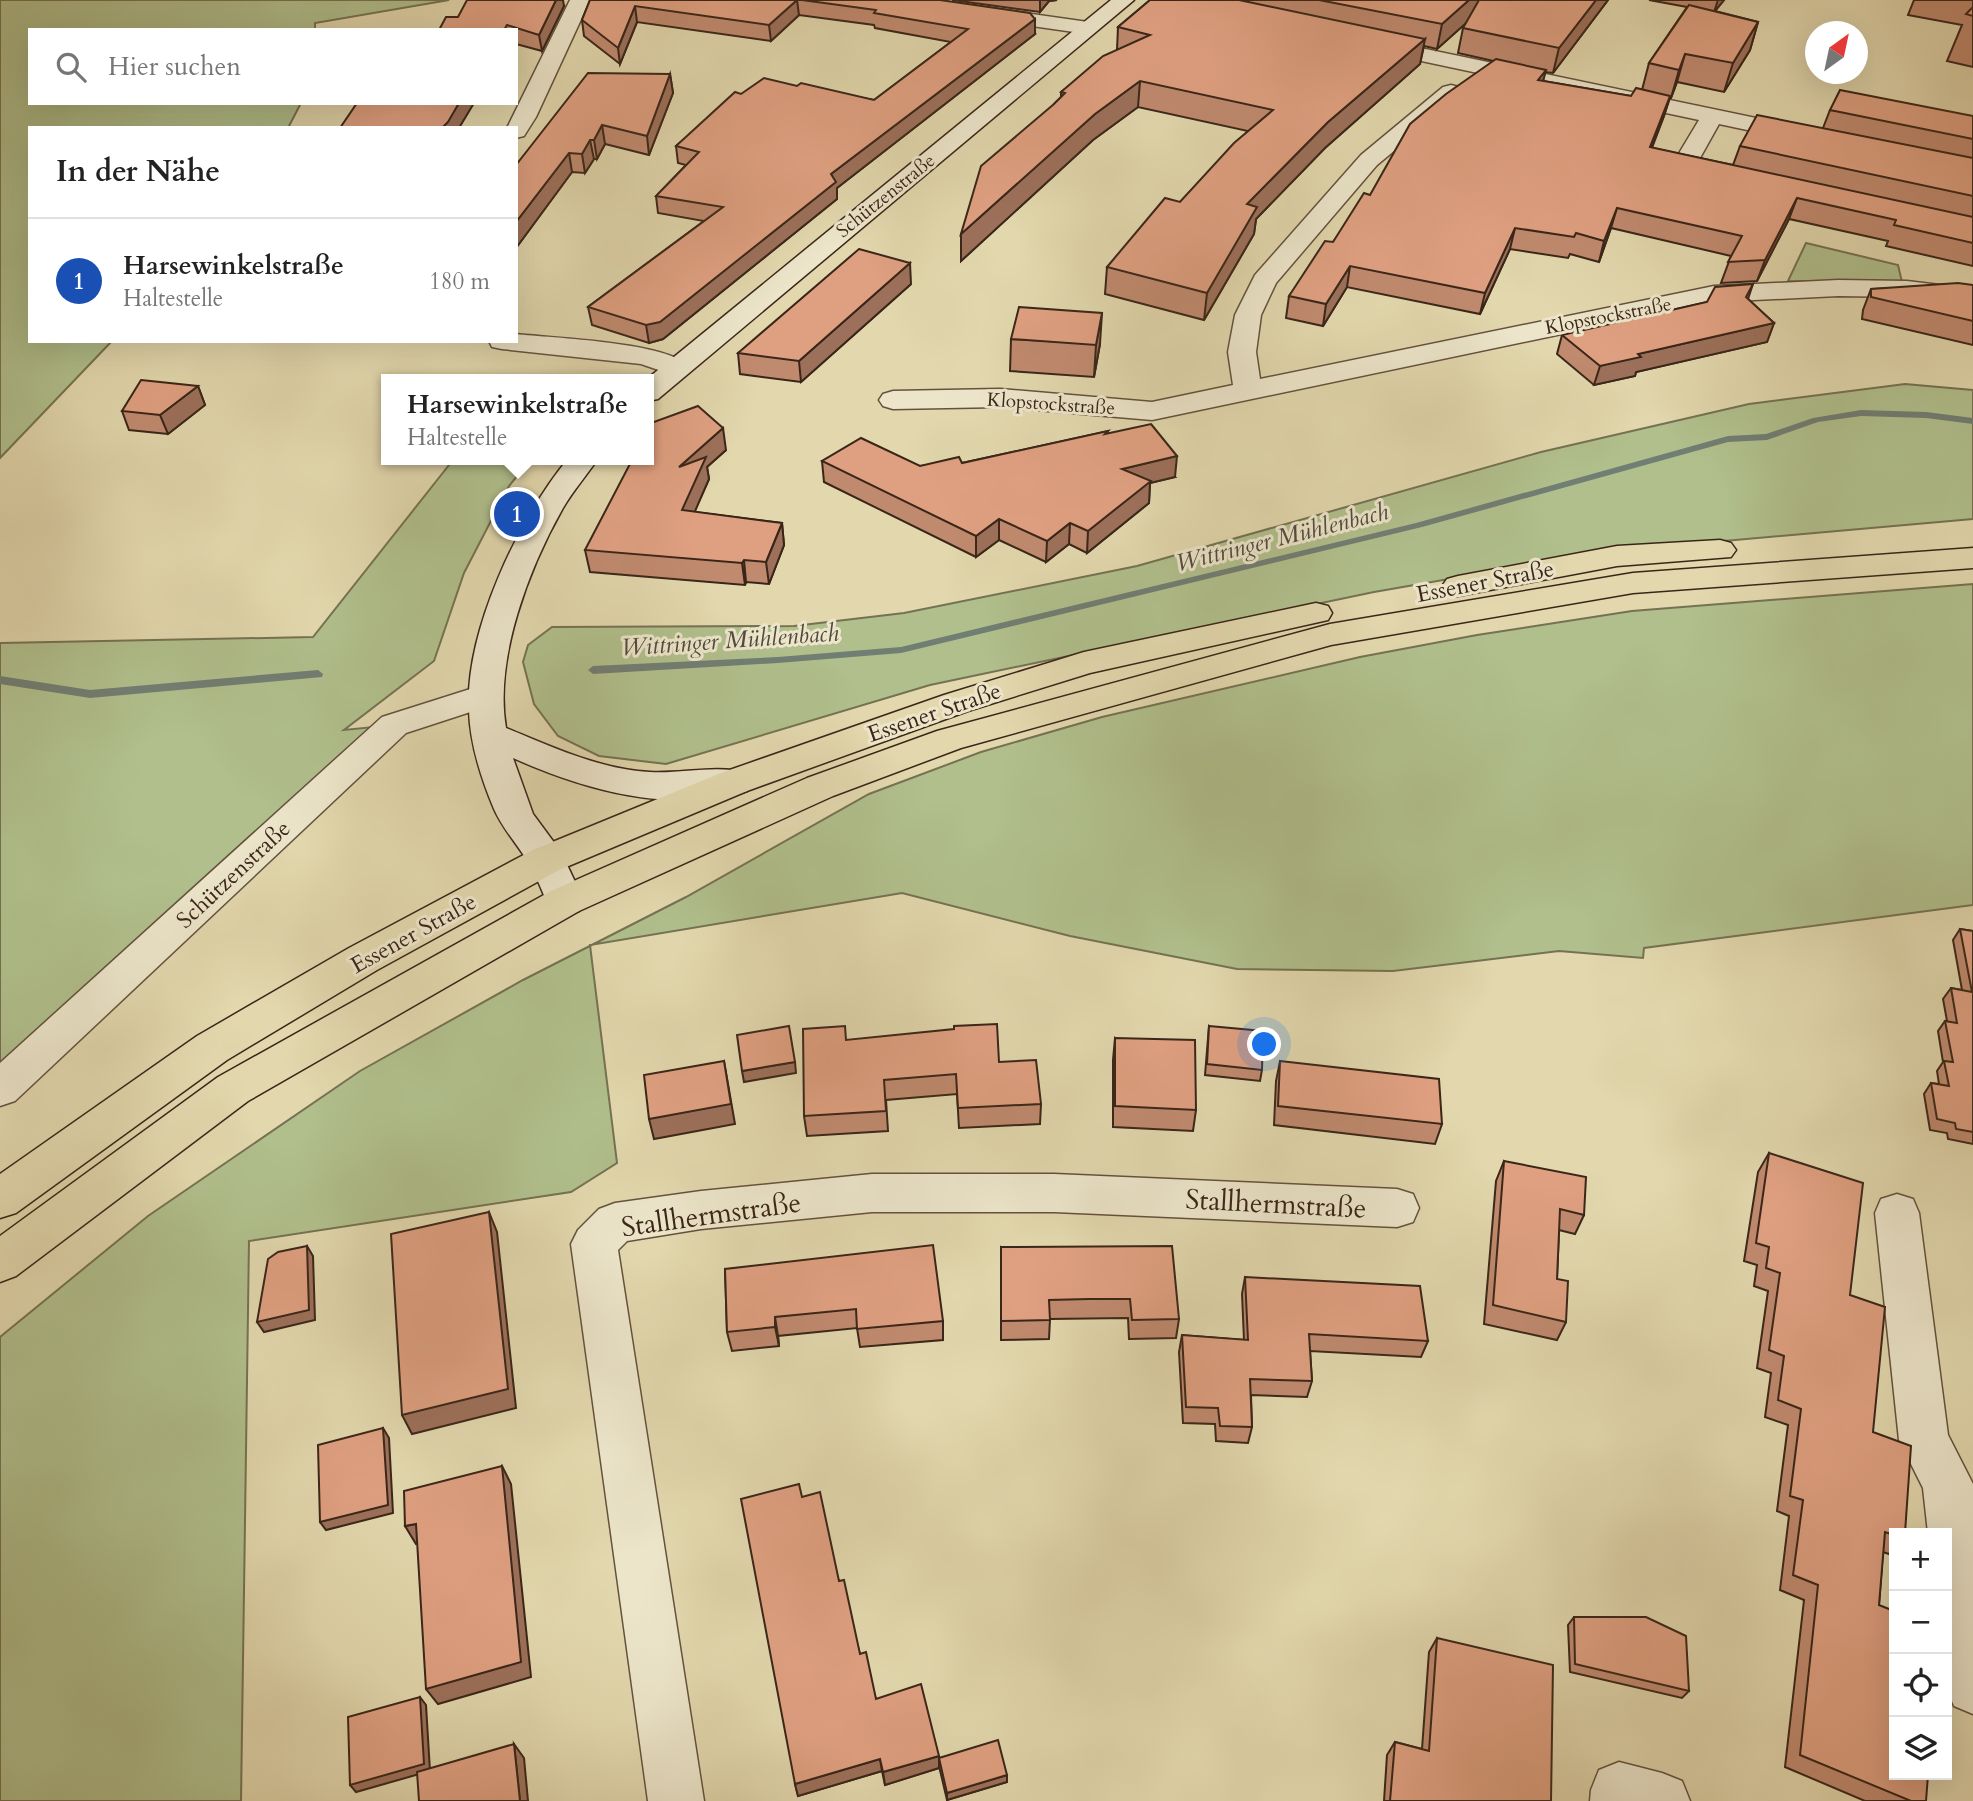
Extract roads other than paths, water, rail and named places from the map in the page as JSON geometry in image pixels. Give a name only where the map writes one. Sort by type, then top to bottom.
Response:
[{"type":"main road","name":"Essener Straße","points":[[0,1199],[212,1048],[363,959],[546,860],[734,782],[956,704],[1084,663],[1311,614],[1617,556],[1973,534]]},
{"type":"main road","points":[[1935,561],[1973,558]]},
{"type":"main road","name":"Essener Straße","points":[[0,1262],[233,1089],[565,901],[820,787],[949,739],[1330,635],[1633,583],[1935,561]]},
{"type":"main road","points":[[1935,561],[1973,568]]},
{"type":"street","points":[[518,128],[526,117],[580,0]]},
{"type":"street","points":[[890,0],[1088,28]]},
{"type":"street","name":"Schützenstraße","points":[[654,388],[1124,0]]},
{"type":"street","points":[[1347,39],[1827,140]]},
{"type":"street","points":[[1248,389],[1242,352],[1248,315],[1264,281],[1369,160],[1439,101],[1488,68]]},
{"type":"street","points":[[1712,116],[1687,160],[1710,173],[1749,181]]},
{"type":"street","name":"Klopstockstraße","points":[[893,400],[1000,398],[1152,411],[1603,314],[1714,294],[1838,288],[1907,289],[1973,298]]},
{"type":"street","points":[[518,343],[646,356],[676,368]]},
{"type":"street","points":[[565,901],[546,860],[513,811],[490,736],[486,695],[496,638],[521,560],[550,508],[579,465]]},
{"type":"street","name":"Schützenstraße","points":[[0,1089],[394,724],[486,695]]},
{"type":"street","points":[[490,736],[592,775],[621,782],[677,786],[734,782]]},
{"type":"street","name":"Stallhermstraße","points":[[676,1801],[594,1244],[615,1223],[701,1210],[872,1193],[1054,1193],[1397,1208]]},
{"type":"street","points":[[1898,1213],[1924,1440],[1948,1484],[1973,1687]]},
{"type":"street","points":[[1618,1801],[1619,1790],[1662,1801]]},
{"type":"waterway","name":"Wittringer Mühlenbach","points":[[593,670],[901,650],[1419,525],[1728,439],[1767,437],[1816,420],[1861,413],[1926,415],[1973,421]]},
{"type":"waterway","name":"Wittringer Mühlenbach","points":[[0,680],[90,694],[318,674]]},
{"type":"place","name":"Harsewinkelstraße","points":[[517,514]]}]
